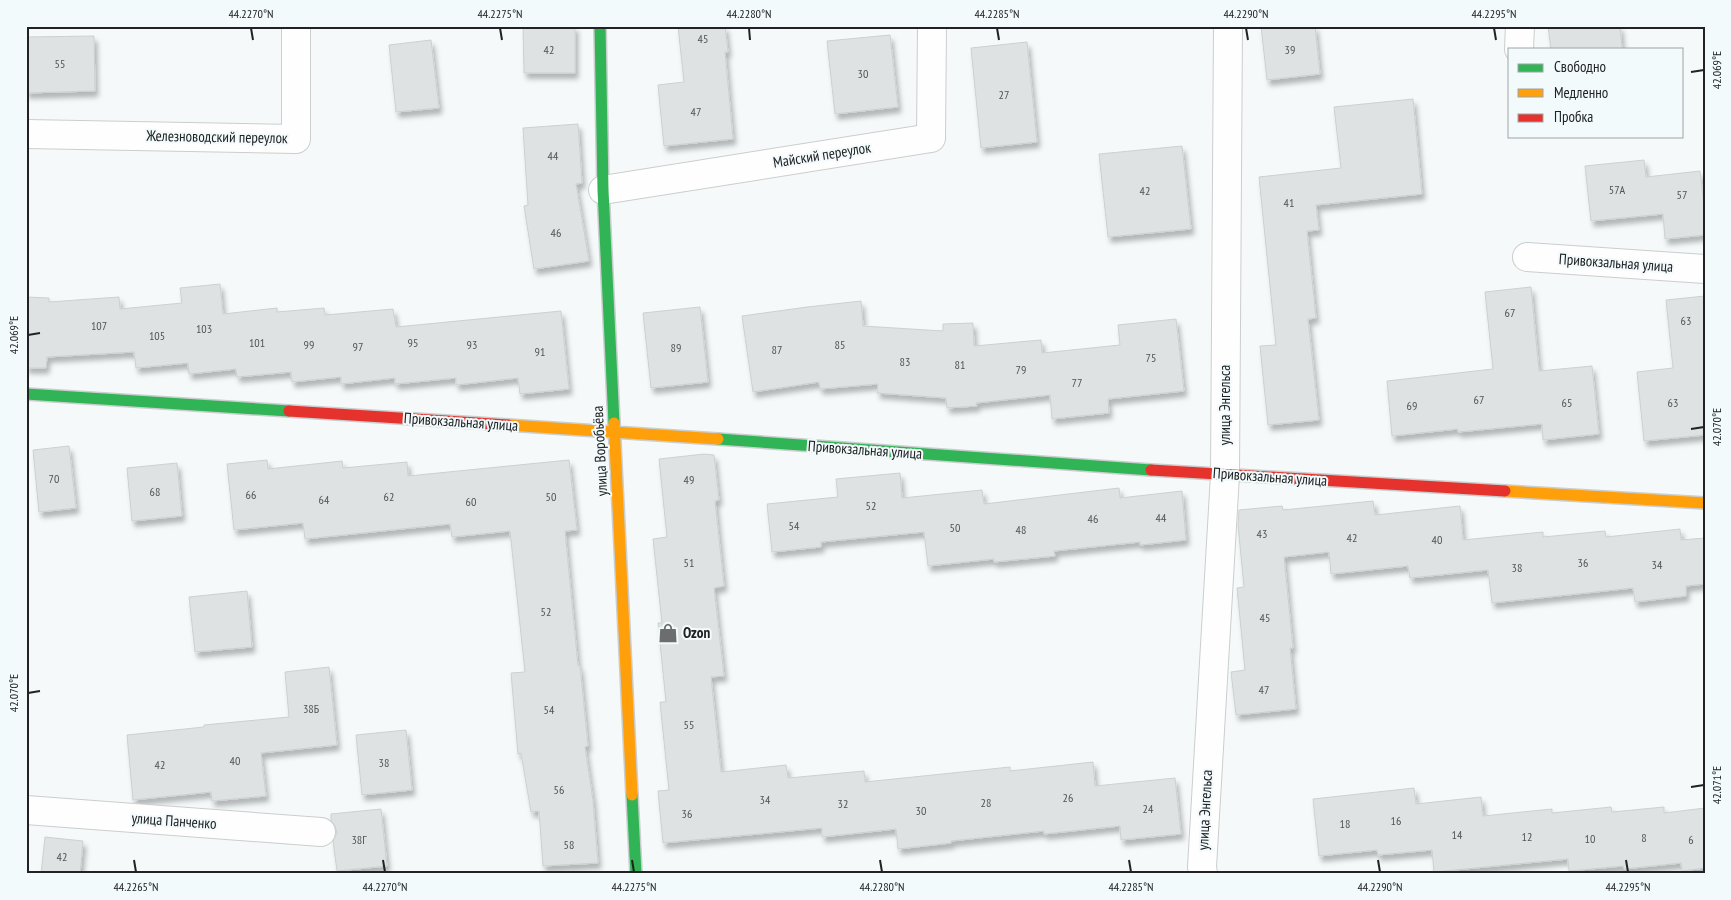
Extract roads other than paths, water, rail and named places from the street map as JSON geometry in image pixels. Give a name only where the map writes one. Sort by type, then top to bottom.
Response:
[{"type":"street","name":"Железноводский переулок","points":[[26,134],[296,139],[296,26]]},
{"type":"street","name":"улица Воробьёва","points":[[600,26],[603,190],[636,874]]},
{"type":"street","name":"Майский переулок","points":[[603,190],[931,138],[932,26]]},
{"type":"street","name":"улица Энгельса","points":[[1203,874],[1225,475],[1228,26]]},
{"type":"street","points":[[1519,48],[1520,26]]},
{"type":"street","name":"Привокзальная улица","points":[[1527,257],[1705,269]]},
{"type":"street","name":"Привокзальная улица","points":[[26,394],[614,432],[1225,475],[1705,503]]},
{"type":"street","name":"улица Панченко","points":[[26,810],[321,832]]},
{"type":"place","name":"Ozon","points":[[668,633]]}]
